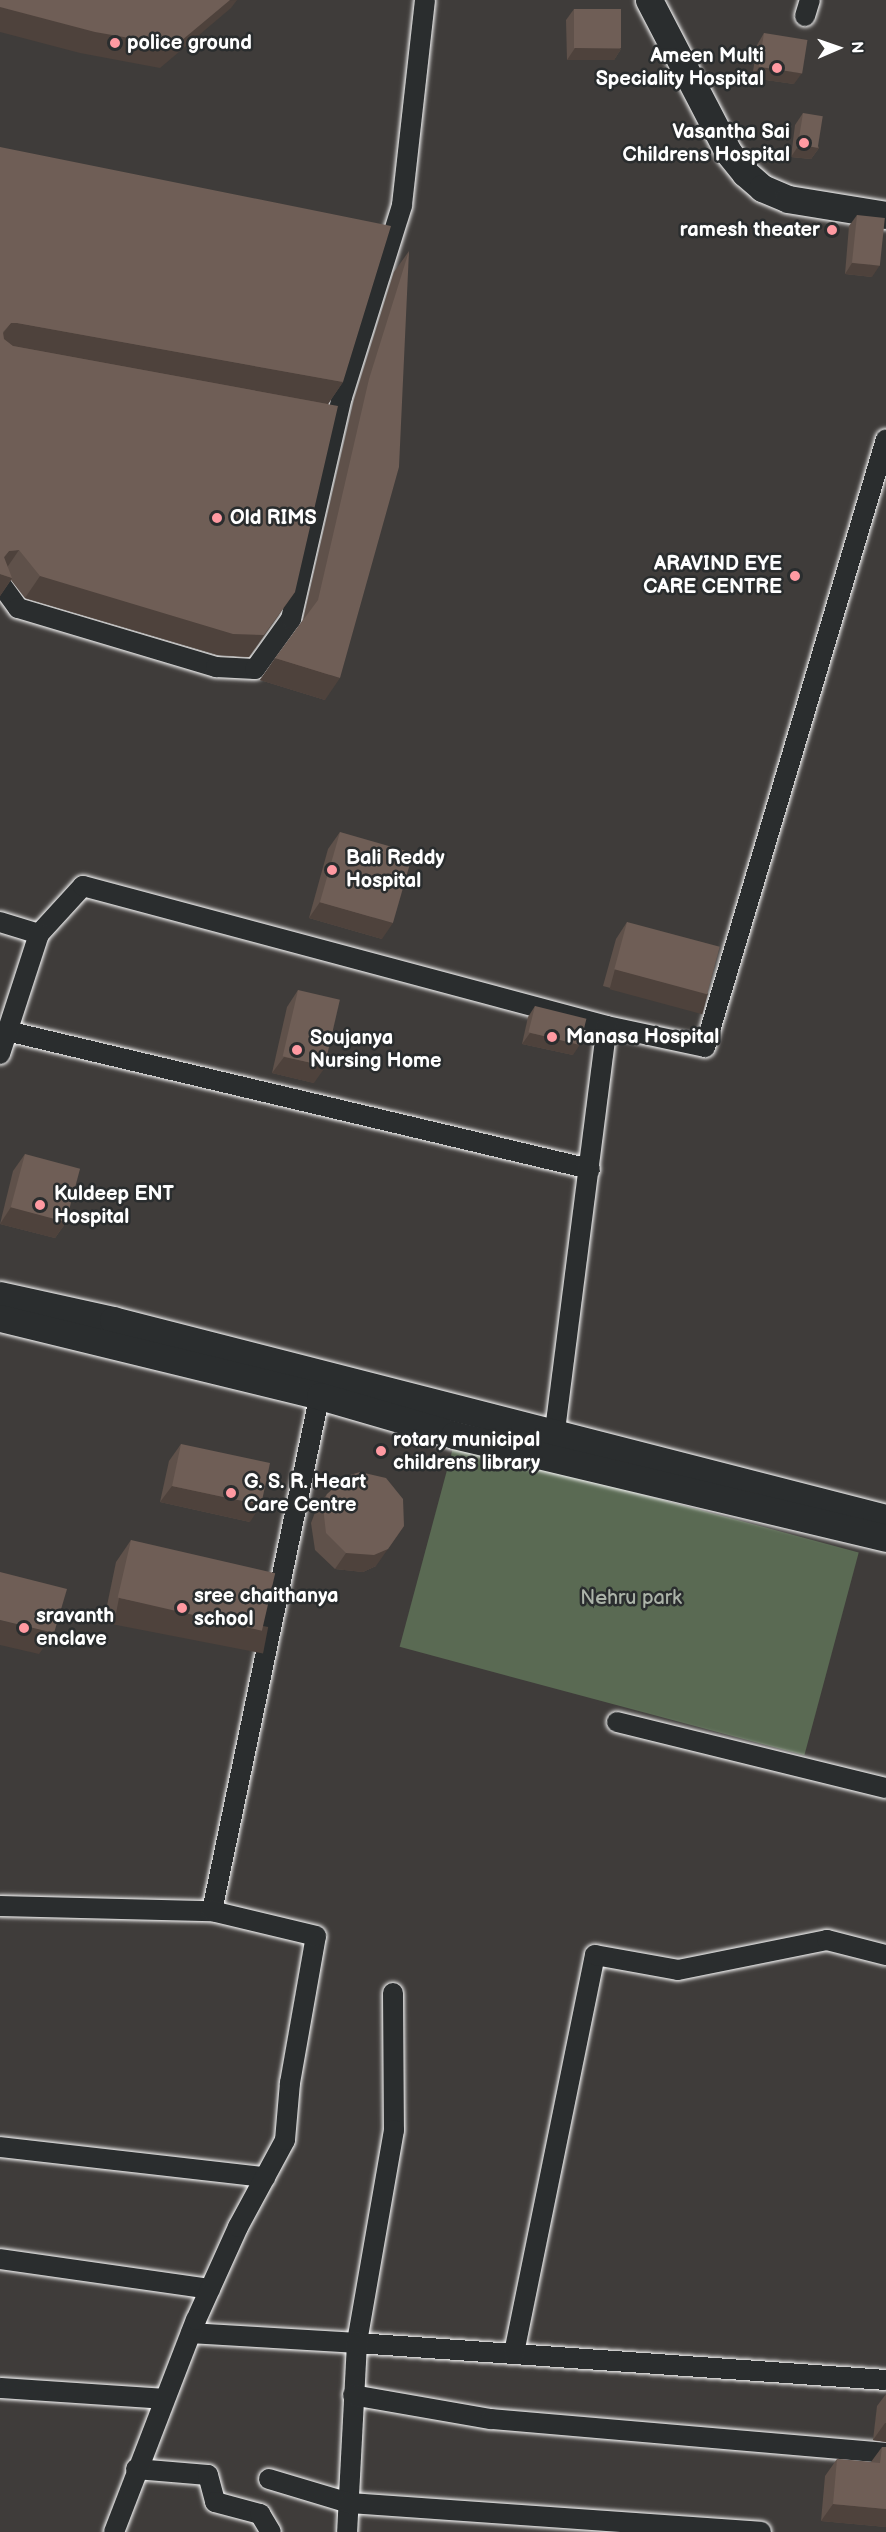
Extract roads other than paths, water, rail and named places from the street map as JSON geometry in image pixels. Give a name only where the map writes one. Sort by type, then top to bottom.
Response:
[{"type":"main road","points":[[649,0],[728,152],[745,173],[762,188],[789,199],[886,215]]},
{"type":"main road","points":[[0,1295],[113,1320],[322,1386],[454,1435],[553,1447],[886,1518]]},
{"type":"main road","points":[[0,1318],[322,1386]]},
{"type":"main road","points":[[553,1447],[886,1538]]},
{"type":"street","points":[[0,583],[18,608],[216,667],[255,669],[291,619],[338,418],[402,205],[425,0]]},
{"type":"street","points":[[314,413],[338,418]]},
{"type":"street","points":[[0,1054],[39,934],[83,886],[607,1026],[705,1047],[886,439]]},
{"type":"street","points":[[0,922],[39,934]]},
{"type":"street","points":[[553,1447],[607,1026]]},
{"type":"street","points":[[7,1031],[590,1169]]},
{"type":"street","points":[[212,1911],[322,1386]]},
{"type":"street","points":[[617,1722],[886,1788]]},
{"type":"street","points":[[0,1906],[212,1911],[316,1936],[290,2083],[285,2140],[190,2332],[136,2469],[114,2532]]},
{"type":"street","points":[[514,2353],[529,2264],[595,1955],[678,1970],[827,1940],[886,1955]]},
{"type":"street","points":[[347,2532],[357,2343],[394,2130],[393,1993]]},
{"type":"street","points":[[0,2147],[265,2177]]},
{"type":"street","points":[[0,2259],[210,2289]]},
{"type":"street","points":[[190,2332],[886,2380]]},
{"type":"street","points":[[0,2388],[164,2399]]},
{"type":"street","points":[[353,2395],[490,2420],[886,2452]]},
{"type":"street","points":[[136,2469],[208,2475],[215,2502],[260,2514],[272,2532]]},
{"type":"street","points":[[269,2479],[349,2503],[761,2532]]},
{"type":"place","name":"police ground","points":[[115,43]]},
{"type":"place","name":"Ameen Multi Speciality Hospital","points":[[777,68]]},
{"type":"place","name":"Vasantha Sai Childrens Hospital","points":[[804,143]]},
{"type":"place","name":"ramesh theater","points":[[832,230]]},
{"type":"place","name":"Old RIMS","points":[[217,518]]},
{"type":"place","name":"ARAVIND EYE CARE CENTRE","points":[[795,576]]},
{"type":"place","name":"Bali Reddy Hospital","points":[[332,870]]},
{"type":"place","name":"Manasa Hospital","points":[[552,1037]]},
{"type":"place","name":"Soujanya Nursing Home","points":[[297,1050]]},
{"type":"place","name":"Kuldeep ENT Hospital","points":[[40,1205]]},
{"type":"place","name":"rotary municipal childrens library","points":[[381,1451]]},
{"type":"place","name":"G. S. R. Heart Care Centre","points":[[231,1493]]},
{"type":"place","name":"sree chaithanya school","points":[[182,1608]]},
{"type":"place","name":"sravanth enclave","points":[[24,1628]]},
{"type":"park label","name":"Nehru park","points":[[631,1598]]}]
